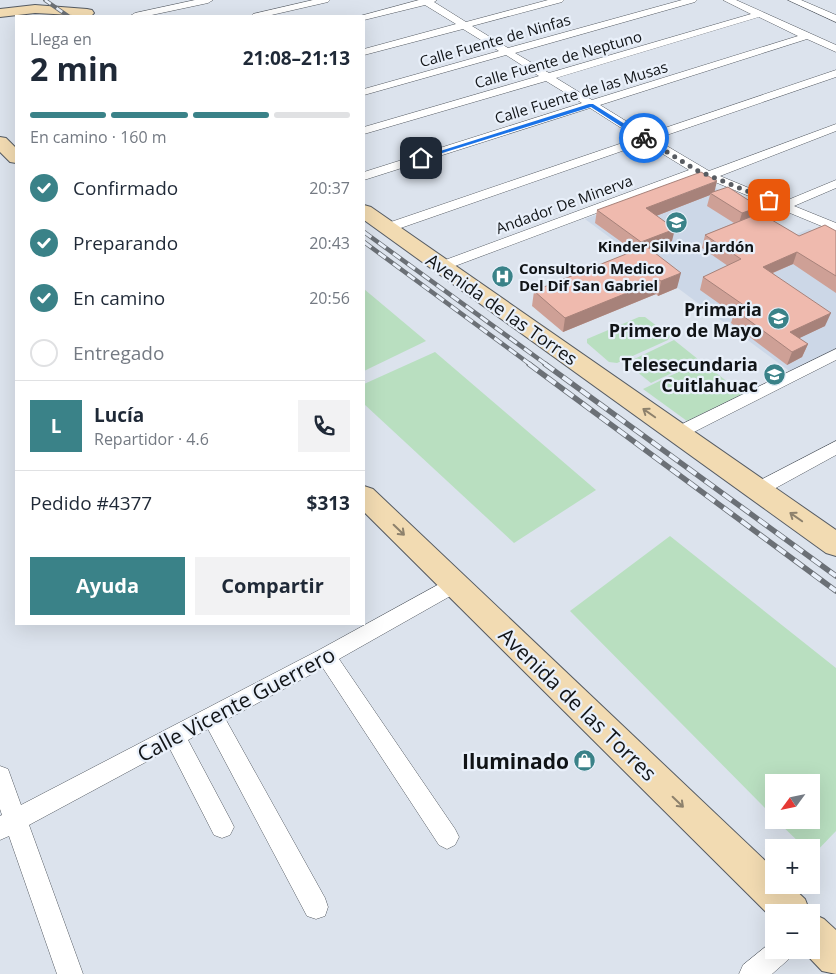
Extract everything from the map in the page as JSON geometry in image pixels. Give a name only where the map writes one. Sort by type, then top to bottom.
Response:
[{"type":"main road","points":[[68,0],[89,15]]},
{"type":"main road","points":[[0,13],[35,9],[89,15]]},
{"type":"main road","name":"Avenida de las Torres","points":[[365,212],[836,545]]},
{"type":"main road","name":"Avenida de las Torres","points":[[365,497],[784,904]]},
{"type":"main road","points":[[820,941],[836,957]]},
{"type":"street","points":[[140,15],[208,0]]},
{"type":"street","points":[[260,15],[326,0]]},
{"type":"street","points":[[365,17],[427,0],[703,174],[836,228]]},
{"type":"street","points":[[365,52],[559,0]]},
{"type":"street","name":"Calle Fuente de Ninfas","points":[[365,92],[692,0]]},
{"type":"street","points":[[728,0],[836,49]]},
{"type":"street","points":[[793,0],[836,19]]},
{"type":"street","name":"Calle Fuente de Neptuno","points":[[365,131],[760,14]]},
{"type":"street","name":"Calle Fuente de las Musas","points":[[365,176],[807,36]]},
{"type":"street","points":[[386,228],[836,73]]},
{"type":"street","name":"Andador De Minerva","points":[[442,266],[836,127]]},
{"type":"street","points":[[784,206],[836,184]]},
{"type":"street","points":[[678,433],[836,354]]},
{"type":"street","points":[[757,490],[836,446]]},
{"type":"street","name":"Calle Vicente Guerrero","points":[[8,824],[213,717],[454,584]]},
{"type":"street","points":[[326,656],[447,837]]},
{"type":"street","points":[[213,717],[316,907]]},
{"type":"street","points":[[175,736],[222,827]]},
{"type":"street","points":[[0,778],[8,824],[70,974]]},
{"type":"street","points":[[752,974],[770,959]]},
{"type":"shaded area","name":"Primaria Primero de Mayo","points":[[695,179],[779,216],[759,224],[787,238],[809,229],[836,240],[836,351],[792,373],[585,219]]},
{"type":"green space","points":[[365,290],[426,341],[365,371]]},
{"type":"green space","points":[[639,317],[645,317],[670,336],[668,340],[617,363],[609,362],[587,343],[587,339]]},
{"type":"green space","points":[[674,340],[699,360],[651,383],[626,363]]},
{"type":"green space","points":[[435,352],[596,490],[514,543],[365,405],[365,384]]},
{"type":"green space","points":[[701,361],[743,394],[687,421],[643,389]]},
{"type":"green space","points":[[670,536],[836,668],[836,831],[820,848],[820,839],[796,839],[785,829],[820,829],[820,774],[765,774],[765,808],[570,611]]},
{"type":"building","points":[[701,172],[717,181],[646,208],[675,229],[641,242],[597,210]]},
{"type":"building","points":[[728,187],[759,207],[742,213],[710,193]]},
{"type":"building","points":[[760,213],[799,236],[825,225],[836,231],[836,276],[797,252],[763,267],[831,313],[790,332],[808,344],[792,352],[735,310],[745,306],[703,277],[741,259],[705,235]]},
{"type":"building","points":[[646,246],[681,273],[565,318],[534,291]]},
{"type":"railway","points":[[45,0],[67,15]]},
{"type":"railway","points":[[365,233],[547,365]]},
{"type":"railway","points":[[365,243],[531,365]]},
{"type":"railway","points":[[529,364],[836,591]]},
{"type":"railway","points":[[545,364],[836,576]]},
{"type":"way so far","points":[[644,138],[698,171],[769,200]]},
{"type":"place","name":"Kinder Silvina Jardón","points":[[676,223]]},
{"type":"place","name":"Consultorio Medico Del Dif San Gabriel","points":[[503,277]]},
{"type":"place","name":"Primaria Primero de Mayo","points":[[778,319]]},
{"type":"place","name":"Telesecundaria Cuitlahuac","points":[[774,374]]},
{"type":"place","name":"Iluminado","points":[[585,761]]},
{"type":"route","points":[[421,158],[591,105],[644,138]]}]
